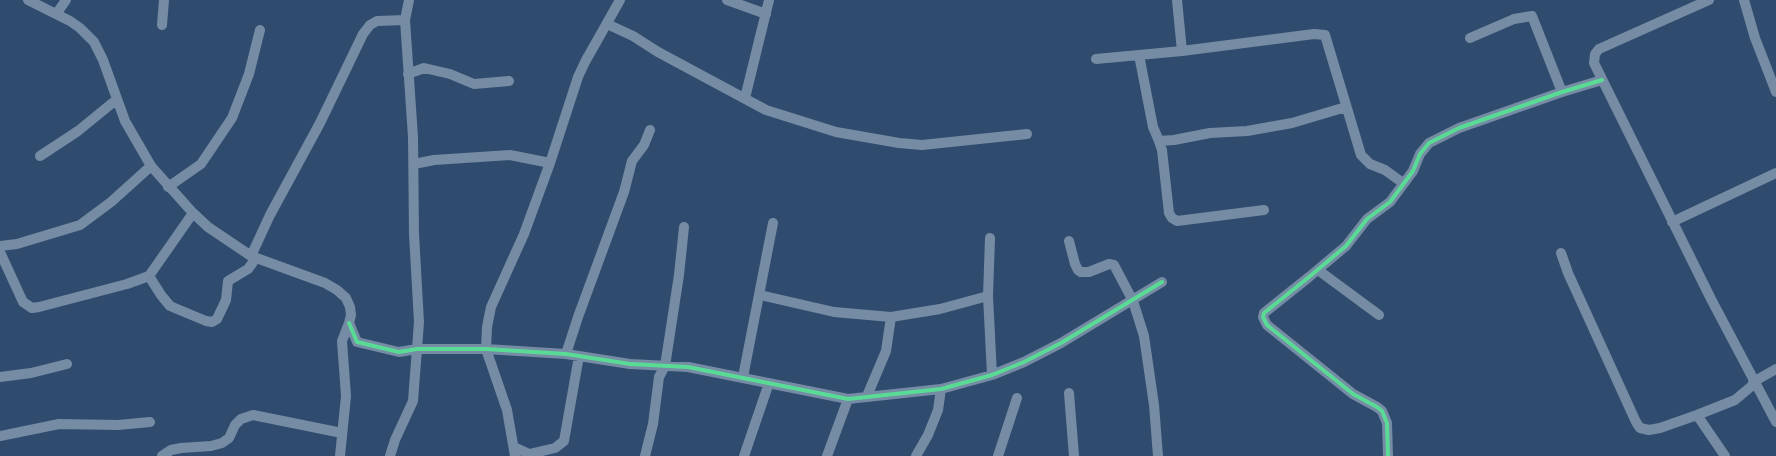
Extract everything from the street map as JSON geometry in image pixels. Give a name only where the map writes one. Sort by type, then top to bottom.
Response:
[{"type":"street","points":[[28,0],[57,13],[80,28],[94,42],[103,60],[116,100],[125,121],[151,166],[168,187],[193,213],[208,227],[253,257],[325,283],[337,290],[346,298],[350,307],[349,323],[342,341],[346,396],[340,456]]},
{"type":"street","points":[[57,13],[66,0]]},
{"type":"street","points":[[162,25],[164,0]]},
{"type":"street","points":[[390,456],[395,440],[413,401],[419,322],[415,250],[414,164],[405,20],[409,0]]},
{"type":"street","points":[[580,356],[564,441],[555,448],[529,454],[515,452],[507,410],[486,349],[486,327],[491,307],[524,234],[550,163],[578,77],[620,0]]},
{"type":"street","points":[[727,0],[766,14]]},
{"type":"street","points":[[745,98],[769,0]]},
{"type":"street","points":[[1177,0],[1182,51]]},
{"type":"street","points":[[1709,0],[1599,49],[1595,54],[1594,63],[1672,222],[1754,383],[1776,422]]},
{"type":"street","points":[[1744,0],[1755,38],[1776,92]]},
{"type":"street","points":[[1470,38],[1514,19],[1532,16],[1562,92]]},
{"type":"street","points":[[149,276],[161,296],[170,306],[206,322],[212,322],[217,319],[226,300],[228,281],[248,269],[270,215],[320,123],[363,34],[370,25],[377,21],[405,20]]},
{"type":"street","points":[[607,24],[773,112],[836,132],[900,143],[922,145],[1027,134]]},
{"type":"street","points":[[168,187],[201,164],[232,118],[249,74],[260,30]]},
{"type":"street","points":[[1096,59],[1182,51],[1235,43],[1321,34],[1327,38],[1359,149],[1365,160],[1393,175],[1403,183]]},
{"type":"street","points":[[1139,55],[1153,127],[1162,150],[1169,213],[1172,218],[1177,221],[1264,210]]},
{"type":"street","points":[[408,74],[424,68],[450,74],[474,84],[509,81]]},
{"type":"street","points":[[1388,456],[1386,423],[1382,412],[1377,407],[1350,392],[1265,322],[1263,317],[1266,309],[1318,270],[1346,246],[1367,219],[1390,202],[1413,171],[1420,154],[1428,143],[1440,136],[1562,92],[1602,80]]},
{"type":"street","points":[[40,156],[78,131],[116,100]]},
{"type":"street","points":[[1159,141],[1292,123],[1346,107]]},
{"type":"street","points":[[566,354],[624,192],[632,161],[644,145],[650,130]]},
{"type":"street","points":[[414,164],[434,160],[510,155],[550,163]]},
{"type":"street","points":[[0,246],[17,244],[80,225],[111,202],[151,166]]},
{"type":"street","points":[[1672,222],[1776,173]]},
{"type":"street","points":[[0,252],[22,302],[32,308],[86,295],[149,276],[193,213]]},
{"type":"street","points":[[743,377],[773,223]]},
{"type":"street","points":[[645,456],[653,424],[659,377],[665,366],[679,276],[684,227]]},
{"type":"street","points":[[990,238],[988,296],[992,375]]},
{"type":"street","points":[[1069,241],[1078,270],[1081,272],[1089,272],[1109,264],[1114,265],[1133,301],[1144,336],[1154,405],[1158,456]]},
{"type":"street","points":[[1561,253],[1568,273],[1640,428],[1649,430],[1660,428],[1735,400],[1754,383],[1776,369]]},
{"type":"street","points":[[1318,270],[1379,315]]},
{"type":"street","points":[[349,323],[354,338],[361,344],[399,352],[417,348],[486,349],[566,354],[608,361],[688,367],[848,399],[941,389],[992,375],[1036,356],[1133,301],[1162,282]]},
{"type":"street","points":[[760,295],[834,312],[891,317],[940,309],[988,296]]},
{"type":"street","points":[[867,396],[886,351],[891,317]]},
{"type":"street","points":[[0,377],[31,373],[67,364]]},
{"type":"street","points":[[744,456],[769,383]]},
{"type":"street","points":[[916,456],[928,435],[938,410],[941,389]]},
{"type":"street","points":[[1069,392],[1074,456]]},
{"type":"street","points":[[998,456],[1017,398]]},
{"type":"street","points":[[827,456],[848,399]]},
{"type":"street","points":[[162,456],[170,450],[211,446],[222,443],[229,438],[235,424],[241,419],[253,415],[342,433]]},
{"type":"street","points":[[1697,415],[1725,456]]},
{"type":"street","points":[[0,436],[59,424],[118,425],[150,422]]},
{"type":"cycle path","points":[[1388,456],[1387,423],[1382,411],[1353,394],[1267,325],[1263,317],[1264,313],[1346,246],[1367,219],[1390,202],[1413,171],[1420,154],[1429,143],[1459,128],[1562,92],[1602,80]]},
{"type":"cycle path","points":[[349,323],[357,342],[399,352],[417,349],[486,349],[566,354],[630,364],[688,367],[848,399],[941,389],[992,375],[1024,362],[1061,343],[1162,282]]}]
